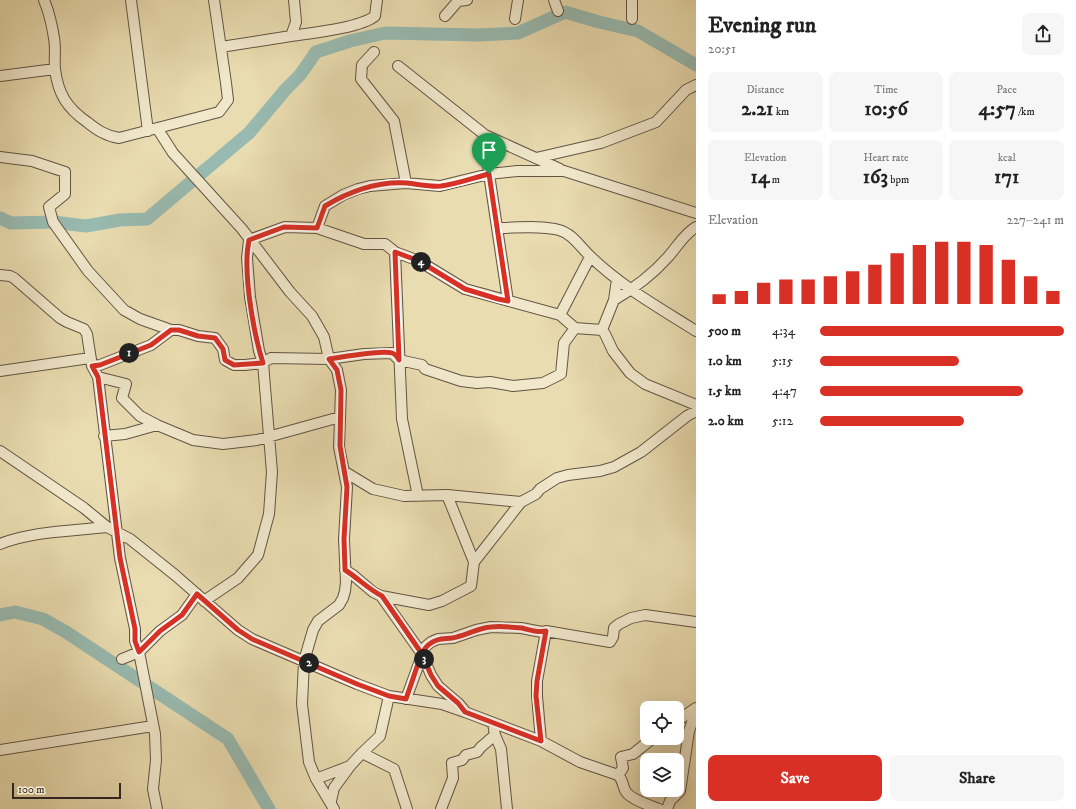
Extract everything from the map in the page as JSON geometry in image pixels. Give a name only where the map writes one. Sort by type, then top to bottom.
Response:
[{"type":"street","points":[[44,0],[48,10],[54,39],[55,69],[59,86],[67,105],[75,114],[95,128],[110,137],[119,138],[219,112],[228,100],[214,0]]},
{"type":"street","points":[[131,0],[152,129],[249,240],[290,292],[316,321],[324,337],[329,359],[337,370],[341,390],[340,446],[347,487],[344,539],[346,582],[343,598],[339,605],[318,621],[313,630],[304,661],[302,704],[309,762],[316,779],[332,805]]},
{"type":"street","points":[[291,36],[296,22],[294,0]]},
{"type":"street","points":[[221,47],[356,25],[376,16],[377,0]]},
{"type":"street","points":[[445,16],[461,0]]},
{"type":"street","points":[[515,19],[518,0]]},
{"type":"street","points":[[554,0],[558,11]]},
{"type":"street","points":[[632,0],[632,19]]},
{"type":"street","points":[[374,52],[362,65],[361,79],[394,121],[406,183]]},
{"type":"street","points":[[398,66],[485,135],[564,171],[696,213]]},
{"type":"street","points":[[0,76],[55,69]]},
{"type":"street","points":[[536,158],[601,143],[656,122],[686,90],[696,85]]},
{"type":"street","points":[[485,135],[489,174],[508,301]]},
{"type":"street","points":[[0,157],[32,161],[65,172],[65,194],[49,206],[53,222],[88,271],[124,310],[171,330],[179,330],[198,336],[215,338],[223,349],[225,360],[234,365],[263,363],[271,358],[329,359],[364,354],[392,353],[399,360],[422,365],[425,369],[461,381],[477,383],[490,382],[513,386],[543,383],[561,374],[564,343],[575,328]]},
{"type":"street","points":[[317,228],[325,206],[343,195],[370,186],[406,183],[440,186],[489,174],[517,171],[564,171]]},
{"type":"street","points":[[249,240],[284,227],[317,228],[364,244],[386,244],[395,252],[419,261],[465,289],[560,315],[575,328],[602,330]]},
{"type":"street","points":[[614,300],[632,290],[667,258],[696,227]]},
{"type":"street","points":[[497,228],[535,228],[559,230],[571,235],[590,257],[617,279],[696,331]]},
{"type":"street","points":[[122,659],[139,652],[160,631],[182,615],[200,598],[238,578],[258,555],[268,514],[272,472],[263,363],[259,351],[250,297],[247,258],[249,240]]},
{"type":"street","points":[[395,252],[402,420],[418,496]]},
{"type":"street","points":[[560,315],[590,257]]},
{"type":"street","points":[[2,279],[10,276],[14,278],[67,322],[84,329],[87,334],[91,362],[98,377],[120,558],[135,629],[135,641],[139,652],[156,746],[153,789],[157,809]]},
{"type":"street","points":[[602,330],[614,300],[617,279]]},
{"type":"street","points":[[0,371],[91,362],[100,365],[151,345],[171,330]]},
{"type":"street","points":[[602,330],[613,351],[630,373],[645,384],[696,405]]},
{"type":"street","points":[[98,377],[126,384],[122,398],[140,416],[193,440],[223,444],[257,440],[340,417]]},
{"type":"street","points":[[474,562],[521,502],[536,494],[540,489],[557,478],[600,471],[614,467],[641,452],[687,416],[696,411]]},
{"type":"street","points":[[104,436],[125,434],[157,425]]},
{"type":"street","points":[[0,451],[84,508],[106,527],[130,539],[176,575],[200,598],[238,630],[252,639],[357,684],[389,696],[442,704],[541,741],[580,762],[618,775],[622,779],[626,792],[639,802],[659,809]]},
{"type":"street","points":[[345,472],[373,488],[404,496],[447,495],[521,502]]},
{"type":"street","points":[[345,570],[373,592],[382,596],[429,605],[442,601],[471,586],[474,562],[447,495]]},
{"type":"street","points":[[0,544],[13,539],[29,536],[106,527]]},
{"type":"street","points":[[382,596],[422,654],[431,675],[438,686],[458,703],[465,712]]},
{"type":"street","points":[[406,699],[425,647],[438,639],[453,638],[490,627],[521,628],[542,632],[546,631],[610,642],[613,637],[614,628],[631,618],[645,615],[696,622]]},
{"type":"street","points":[[541,741],[536,696],[537,681],[546,631]]},
{"type":"street","points":[[332,805],[334,788],[350,766],[380,736],[389,696]]},
{"type":"street","points":[[684,717],[696,709]]},
{"type":"street","points":[[667,809],[670,802],[680,791],[689,731],[696,709]]},
{"type":"street","points":[[493,723],[495,734],[501,749],[508,809]]},
{"type":"street","points":[[0,750],[153,726]]},
{"type":"street","points":[[441,809],[453,778],[452,763],[462,760],[466,755],[477,752],[495,734]]},
{"type":"street","points":[[618,775],[623,768],[621,757],[633,754],[644,745]]},
{"type":"street","points":[[362,753],[394,769],[407,809]]},
{"type":"street","points":[[316,779],[350,766]]},
{"type":"waterway","points":[[0,218],[11,223],[53,222],[86,226],[120,220],[147,219],[249,133],[286,89],[300,75],[316,52],[350,41],[385,33],[478,35],[518,33],[565,12],[638,31],[696,65]]},
{"type":"waterway","points":[[0,615],[15,612],[43,619],[66,632],[228,739],[269,809]]},
{"type":"route","points":[[489,174],[440,186],[389,183],[358,189],[343,195],[325,206],[317,228],[284,227],[249,240],[247,258],[250,297],[259,351],[263,363],[234,365],[225,360],[223,349],[215,338],[198,336],[179,330],[171,330],[151,345],[100,365],[92,366],[98,377],[120,558],[135,629],[135,641],[139,652],[160,631],[182,615],[197,594],[238,630],[252,639],[357,684],[389,696],[406,699],[420,658],[422,654],[425,647],[431,642],[438,639],[453,638],[490,627],[521,628],[542,632],[546,631],[540,661],[536,696],[541,741],[465,712],[458,703],[438,686],[431,675],[422,654],[382,596],[373,592],[345,570],[344,518],[347,487],[339,434],[341,390],[337,370],[329,359],[364,354],[392,353],[399,360],[395,252],[419,261],[465,289],[508,301],[489,174]]}]
